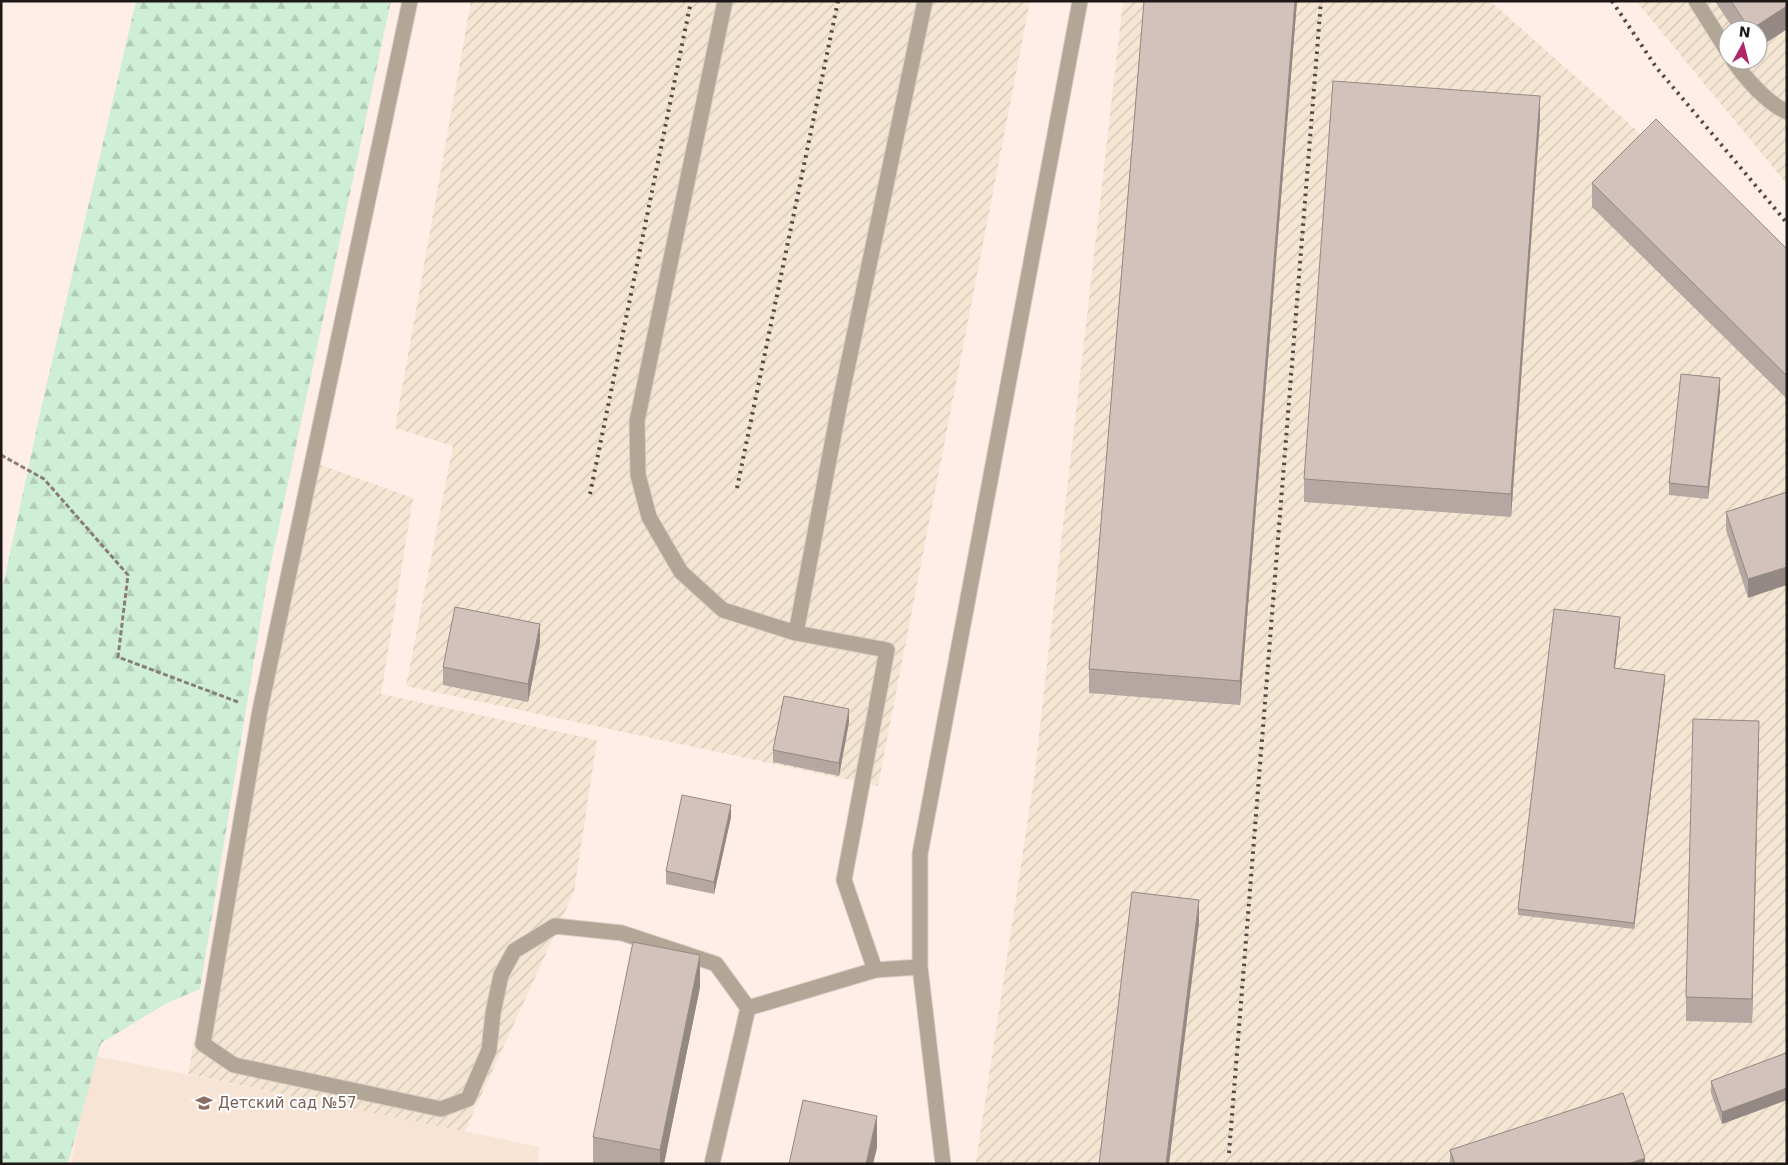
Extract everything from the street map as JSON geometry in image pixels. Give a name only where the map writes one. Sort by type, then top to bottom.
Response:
[{"type":"street","points":[[410,1],[260,710],[203,1044],[234,1065],[441,1109],[468,1099],[489,1050],[500,975],[514,951],[555,926],[622,933],[716,964],[748,1008],[712,1164]]},
{"type":"street","points":[[725,1],[637,422],[638,475],[649,517],[681,572],[722,610],[796,633],[887,650],[844,880],[875,970]]},
{"type":"street","points":[[796,633],[840,402],[924,1]]},
{"type":"street","points":[[943,1164],[920,967],[920,854],[1080,1]]},
{"type":"street","points":[[1696,1],[1718,36]]},
{"type":"street","points":[[1740,70],[1779,108],[1787,112]]},
{"type":"street","points":[[748,1008],[875,970],[920,967]]},
{"type":"path","points":[[1,455],[44,479],[128,575],[118,657],[260,710]]},
{"type":"shaded area","points":[[471,1],[1030,1],[878,786],[406,686],[453,446],[395,428]]},
{"type":"shaded area","points":[[1123,1],[1490,1],[1787,263],[1787,1164],[977,1164],[1034,779]]},
{"type":"shaded area","points":[[1636,1],[1787,1],[1787,184]]},
{"type":"shaded area","points":[[304,459],[413,498],[381,694],[597,740],[574,892],[464,1133],[188,1074]]},
{"type":"shaded area","name":"Детский сад №57","points":[[92,1055],[540,1147],[537,1164],[71,1164]]},
{"type":"green space","points":[[136,1],[391,1],[267,582],[200,989],[167,1003],[101,1043],[68,1164],[1,1164],[1,595],[41,409]]},
{"type":"building","points":[[1144,1],[1295,1],[1240,681],[1089,669]]},
{"type":"building","points":[[1731,1],[1787,1],[1787,6],[1765,20],[1743,20]]},
{"type":"building","points":[[1333,81],[1540,96],[1511,494],[1304,479]]},
{"type":"building","points":[[1656,119],[1787,249],[1787,376],[1592,183]]},
{"type":"building","points":[[1681,374],[1720,378],[1708,487],[1669,483]]},
{"type":"building","points":[[1787,492],[1787,567],[1748,579],[1726,512]]},
{"type":"building","points":[[455,607],[540,624],[528,684],[443,667]]},
{"type":"building","points":[[1554,609],[1620,617],[1614,668],[1665,675],[1634,923],[1518,909]]},
{"type":"building","points":[[784,696],[849,709],[839,763],[773,750]]},
{"type":"building","points":[[1693,719],[1759,721],[1752,999],[1686,997]]},
{"type":"building","points":[[682,795],[731,805],[714,882],[666,871]]},
{"type":"building","points":[[1132,892],[1199,900],[1166,1164],[1099,1164]]},
{"type":"building","points":[[633,942],[700,955],[660,1150],[593,1137]]},
{"type":"building","points":[[1786,1053],[1787,1088],[1722,1112],[1711,1081]]},
{"type":"building","points":[[1623,1093],[1645,1158],[1628,1164],[1455,1164],[1450,1150]]},
{"type":"building","points":[[803,1100],[877,1116],[866,1164],[789,1164]]},
{"type":"railway","points":[[590,494],[691,1]]},
{"type":"railway","points":[[737,488],[838,1]]},
{"type":"railway","points":[[1229,1153],[1321,1]]},
{"type":"railway","points":[[1612,1],[1656,67],[1787,223]]},
{"type":"place","name":"Детский сад №57","points":[[204,1103]]}]
